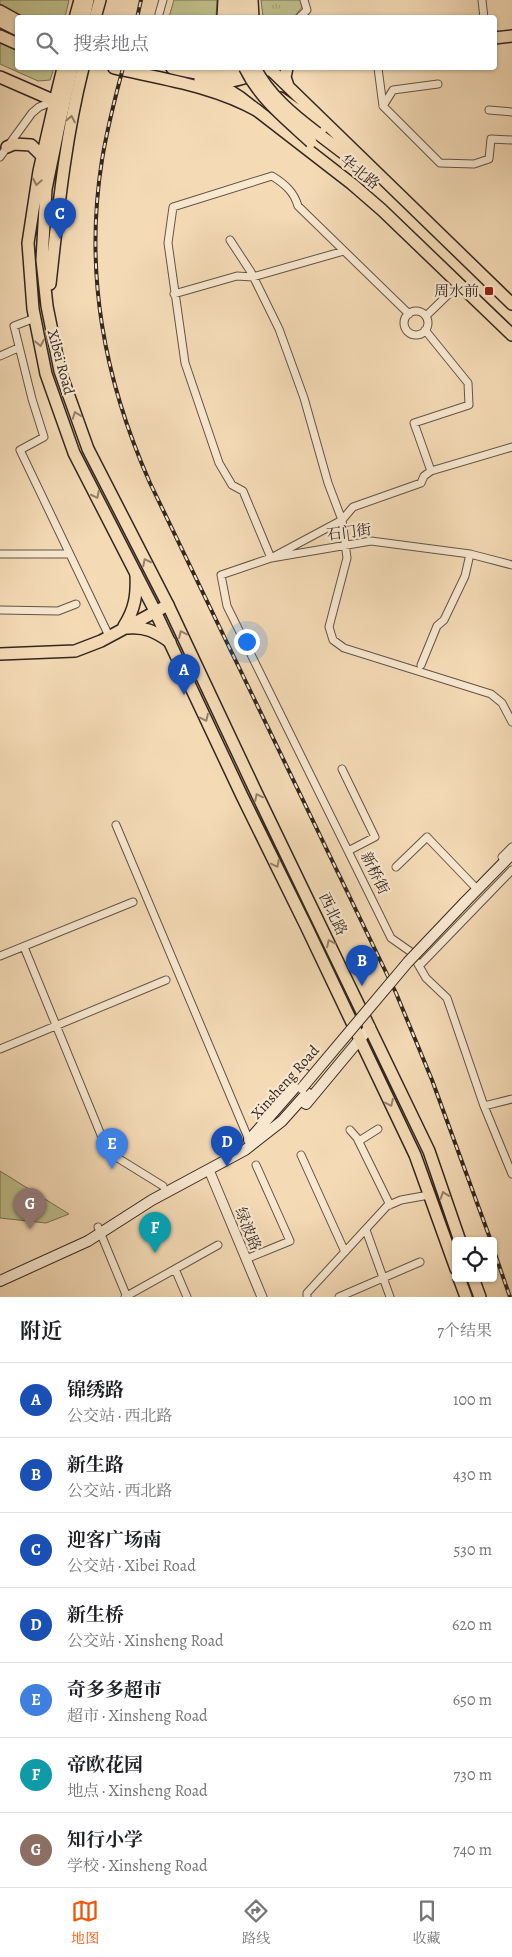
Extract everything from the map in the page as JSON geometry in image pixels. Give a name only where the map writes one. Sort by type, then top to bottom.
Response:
[{"type":"main road","points":[[76,15],[80,0]]},
{"type":"main road","points":[[85,15],[88,0]]},
{"type":"main road","points":[[96,15],[100,0]]},
{"type":"main road","points":[[223,15],[224,0]]},
{"type":"main road","points":[[233,0],[233,15]]},
{"type":"main road","points":[[243,0],[250,15]]},
{"type":"main road","points":[[251,15],[252,0]]},
{"type":"main road","points":[[0,11],[15,19]]},
{"type":"main road","points":[[0,22],[15,29]]},
{"type":"main road","points":[[0,28],[15,35]]},
{"type":"main road","points":[[497,32],[512,30]]},
{"type":"main road","points":[[0,36],[15,43]]},
{"type":"main road","points":[[497,38],[512,36]]},
{"type":"main road","points":[[0,69],[39,86],[55,101],[60,121]]},
{"type":"main road","points":[[47,306],[62,172],[76,95],[70,70]]},
{"type":"main road","name":"Xibei Road","points":[[70,70],[55,101],[42,156],[28,243],[35,318],[46,374],[74,453],[170,642]]},
{"type":"main road","name":"Xibei Road","points":[[70,70],[46,189],[42,260],[47,306],[60,371],[88,449],[168,605]]},
{"type":"main road","points":[[123,70],[210,90],[239,100],[258,111]]},
{"type":"main road","points":[[190,70],[228,70]]},
{"type":"main road","points":[[199,70],[213,71],[233,82],[266,70]]},
{"type":"main road","name":"华北路","points":[[243,70],[270,105],[314,138],[428,246],[451,269],[476,301]]},
{"type":"main road","points":[[256,70],[273,94],[314,138],[365,169],[456,256],[481,274],[512,304]]},
{"type":"main road","name":"华北路","points":[[273,70],[289,88],[481,274]]},
{"type":"main road","points":[[286,70],[284,77],[289,88]]},
{"type":"main road","name":"华北路","points":[[213,71],[230,91],[352,184],[476,301]]},
{"type":"main road","points":[[0,77],[55,101]]},
{"type":"main road","points":[[269,119],[264,111],[266,103],[274,98],[284,100],[365,161]]},
{"type":"main road","points":[[7,147],[14,144],[31,145],[42,156]]},
{"type":"main road","points":[[476,301],[512,335]]},
{"type":"main road","points":[[123,628],[131,615],[135,603],[137,593],[136,574]]},
{"type":"main road","points":[[0,654],[75,652],[87,648],[168,605]]},
{"type":"main road","name":"西北路","points":[[168,605],[252,783],[359,1031],[369,1059],[415,1155],[452,1258]]},
{"type":"main road","points":[[123,628],[148,628],[170,642]]},
{"type":"main road","name":"西北路","points":[[170,642],[346,1011],[359,1031],[381,1050],[429,1151],[459,1237]]},
{"type":"main road","name":"Xinsheng Road","points":[[468,905],[512,854]]},
{"type":"main road","name":"Xinsheng Road","points":[[0,1274],[99,1230],[245,1150],[270,1132],[408,962],[512,863]]},
{"type":"main road","points":[[270,1132],[284,1124],[302,1108],[343,1058],[359,1031]]},
{"type":"main road","points":[[249,1140],[359,1031]]},
{"type":"main road","points":[[343,1058],[359,1052],[369,1059]]},
{"type":"main road","name":"Xinsheng Road","points":[[0,1281],[69,1251],[132,1204],[163,1186],[229,1154],[277,1117],[304,1091]]},
{"type":"main road","points":[[460,1282],[466,1297]]},
{"type":"main road","points":[[474,1282],[480,1297]]},
{"type":"street","points":[[159,14],[163,0]]},
{"type":"street","points":[[302,15],[307,10],[304,0]]},
{"type":"street","points":[[482,0],[484,15]]},
{"type":"street","points":[[378,70],[383,106],[440,163],[474,164],[481,162],[488,159],[491,138],[512,140]]},
{"type":"street","points":[[383,106],[393,90],[438,84]]},
{"type":"street","points":[[0,157],[32,113],[39,107],[55,101]]},
{"type":"street","points":[[489,110],[512,112]]},
{"type":"street","points":[[409,314],[298,206],[295,196],[283,182],[272,176],[172,207],[168,243],[184,363],[219,463],[232,485],[243,492],[271,558],[342,520],[353,507],[421,483],[424,476],[431,471],[512,447]]},
{"type":"street","points":[[230,240],[253,278],[279,328],[304,398],[328,483],[342,520],[347,558],[330,620],[330,633],[333,640],[344,648],[491,694],[502,703],[512,722]]},
{"type":"street","points":[[174,294],[237,276],[253,278],[344,251]]},
{"type":"street","points":[[426,316],[459,284]]},
{"type":"street","points":[[420,312],[426,316],[428,323],[425,330],[415,334],[408,331],[404,324],[409,314],[420,312]]},
{"type":"street","points":[[35,318],[14,326],[18,348],[44,437],[20,450],[110,636]]},
{"type":"street","points":[[425,330],[468,383],[469,405],[414,423],[431,471]]},
{"type":"street","points":[[0,356],[18,348]]},
{"type":"street","name":"石门街","points":[[221,575],[271,558],[371,541],[470,554],[512,565]]},
{"type":"street","points":[[0,554],[69,554]]},
{"type":"street","points":[[421,665],[437,626],[444,620],[465,576],[470,554]]},
{"type":"street","name":"新桥街","points":[[221,575],[226,606],[392,938],[412,952],[426,978],[447,998],[484,1106],[512,1174]]},
{"type":"street","points":[[0,610],[58,611],[76,604]]},
{"type":"street","points":[[342,769],[375,837],[348,851]]},
{"type":"street","points":[[116,825],[249,1140]]},
{"type":"street","points":[[396,867],[427,837],[474,886]]},
{"type":"street","points":[[412,952],[512,847]]},
{"type":"street","points":[[419,966],[512,870]]},
{"type":"street","points":[[0,956],[133,902]]},
{"type":"street","points":[[24,947],[108,1152],[163,1186]]},
{"type":"street","points":[[0,1049],[166,980]]},
{"type":"street","points":[[484,1106],[512,1099]]},
{"type":"street","points":[[350,1130],[390,1205]]},
{"type":"street","points":[[358,1142],[378,1130]]},
{"type":"street","points":[[301,1155],[345,1252]]},
{"type":"street","points":[[246,1259],[290,1241],[256,1165]]},
{"type":"street","name":"绿波路","points":[[209,1170],[262,1297]]},
{"type":"street","points":[[307,1297],[307,1293],[390,1205],[401,1200],[429,1195]]},
{"type":"street","points":[[99,1230],[126,1297],[218,1245]]},
{"type":"street","points":[[366,1230],[390,1297]]},
{"type":"street","points":[[339,1297],[420,1262]]},
{"type":"street","points":[[175,1269],[187,1297]]},
{"type":"green space","points":[[0,0],[69,0],[65,15],[15,16],[0,8]]},
{"type":"green space","points":[[174,0],[217,0],[216,15],[170,15]]},
{"type":"green space","points":[[261,0],[300,0],[303,6],[296,15],[263,15]]},
{"type":"green space","points":[[0,43],[15,48],[15,70],[53,70],[50,80],[38,81],[0,64]]},
{"type":"green space","points":[[0,1171],[69,1214],[46,1223],[0,1218]]},
{"type":"railway","points":[[138,15],[141,0]]},
{"type":"railway","points":[[123,70],[102,160],[95,244],[102,325],[121,405],[150,483],[396,993],[432,1080],[490,1237]]},
{"type":"railway","points":[[497,1260],[510,1297]]},
{"type":"place","name":"迎客广场南","points":[[60,239]]},
{"type":"place","name":"周水前","points":[[489,291]]},
{"type":"place","name":"锦绣路","points":[[184,695]]},
{"type":"place","name":"新生路","points":[[362,986]]},
{"type":"place","name":"新生桥","points":[[227,1167]]},
{"type":"place","name":"奇多多超市","points":[[112,1169]]},
{"type":"place","name":"知行小学","points":[[30,1229]]},
{"type":"place","name":"帝欧花园","points":[[155,1253]]}]
